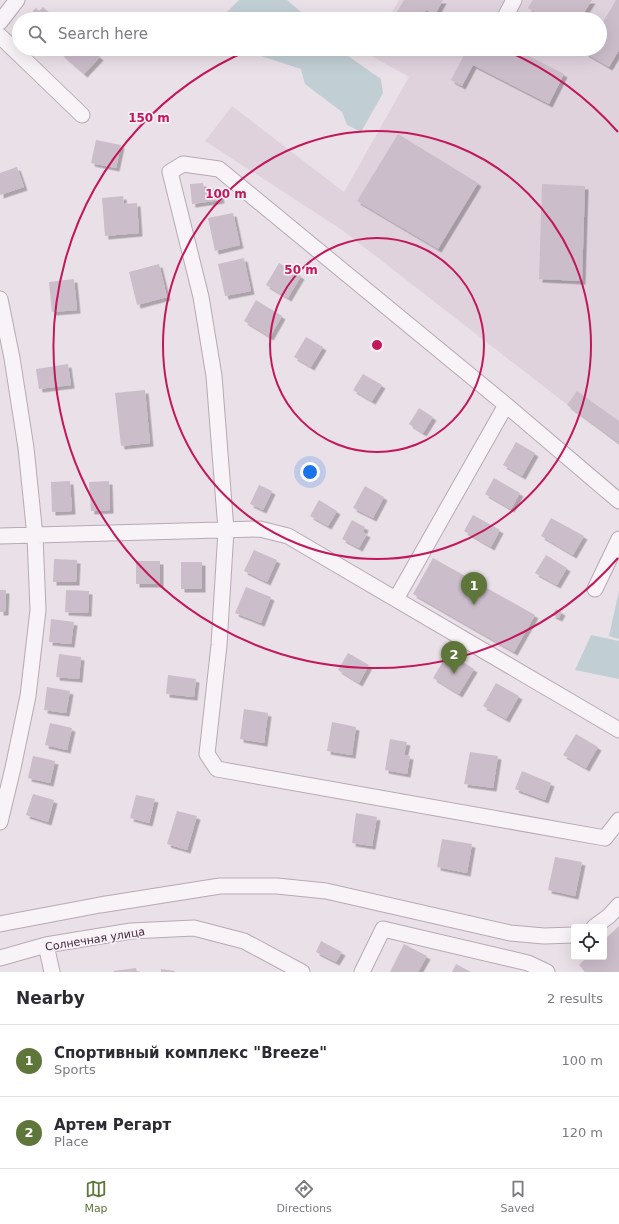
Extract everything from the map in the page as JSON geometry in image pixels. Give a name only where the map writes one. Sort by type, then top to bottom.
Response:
[{"type":"street","points":[[0,22],[17,0]]},
{"type":"street","points":[[508,12],[514,0]]},
{"type":"street","points":[[0,36],[12,48]]},
{"type":"street","points":[[21,56],[82,115]]},
{"type":"street","points":[[619,501],[506,405],[219,169],[183,164],[170,172],[201,297],[214,376],[226,530],[219,645],[207,754],[217,769],[605,838],[619,820]]},
{"type":"street","points":[[0,299],[12,358],[24,433],[35,536],[38,610],[28,696],[0,822]]},
{"type":"street","points":[[396,599],[506,405]]},
{"type":"street","points":[[0,536],[260,528],[288,536],[619,730]]},
{"type":"street","points":[[595,589],[619,539]]},
{"type":"street","points":[[0,924],[100,905],[220,886],[277,886],[326,891],[510,933],[544,936],[571,935]]},
{"type":"street","points":[[598,924],[609,916],[619,905]]},
{"type":"street","name":"Солнечная улица","points":[[0,958],[46,945],[131,931],[194,928],[244,941],[302,972]]},
{"type":"street","points":[[362,972],[383,929],[528,963],[547,972]]},
{"type":"street","points":[[46,945],[52,972]]},
{"type":"shaded area","points":[[239,0],[287,0],[301,12],[227,12]]},
{"type":"shaded area","points":[[399,0],[619,0],[619,445],[342,230],[205,141],[232,106],[344,192],[409,77],[372,56],[607,56],[607,12],[392,12]]},
{"type":"shaded area","points":[[261,56],[348,56],[381,79],[383,93],[361,132],[347,125],[342,112],[305,84],[301,69]]},
{"type":"shaded area","points":[[619,591],[619,639],[609,636]]},
{"type":"shaded area","points":[[591,635],[619,641],[619,679],[575,670]]},
{"type":"building","points":[[404,0],[443,0],[437,12],[430,12],[426,10],[425,12],[397,12]]},
{"type":"building","points":[[533,0],[592,0],[584,12],[535,12],[528,8]]},
{"type":"building","points":[[616,0],[619,0],[619,50],[609,67],[590,56],[607,56],[607,15]]},
{"type":"building","points":[[43,7],[48,12],[32,12],[36,8],[39,11]]},
{"type":"building","points":[[63,56],[100,57],[84,74]]},
{"type":"building","points":[[463,56],[529,56],[564,74],[549,104],[473,65],[462,86],[451,80]]},
{"type":"building","points":[[398,134],[478,183],[438,249],[357,201]]},
{"type":"building","points":[[96,140],[121,145],[116,168],[91,163]]},
{"type":"building","points":[[17,167],[24,187],[0,195],[0,173]]},
{"type":"building","points":[[203,183],[204,189],[219,188],[221,200],[192,204],[190,184]]},
{"type":"building","points":[[542,184],[585,186],[582,281],[539,279]]},
{"type":"building","points":[[123,196],[124,204],[137,203],[139,233],[105,236],[102,198]]},
{"type":"building","points":[[233,213],[240,245],[215,251],[208,218]]},
{"type":"building","points":[[244,258],[251,291],[225,296],[218,264]]},
{"type":"building","points":[[279,263],[301,276],[288,298],[266,285]]},
{"type":"building","points":[[159,264],[167,297],[137,305],[129,272]]},
{"type":"building","points":[[74,279],[77,310],[52,312],[49,282]]},
{"type":"building","points":[[256,300],[282,316],[270,337],[244,321]]},
{"type":"building","points":[[306,337],[323,347],[311,367],[294,357]]},
{"type":"building","points":[[68,364],[71,385],[39,389],[36,369]]},
{"type":"building","points":[[363,374],[382,385],[372,401],[353,390]]},
{"type":"building","points":[[145,390],[150,443],[121,446],[115,393]]},
{"type":"building","points":[[577,391],[619,421],[619,443],[567,405]]},
{"type":"building","points":[[419,408],[433,417],[423,433],[409,424]]},
{"type":"building","points":[[516,442],[535,453],[522,476],[503,465]]},
{"type":"building","points":[[494,478],[520,493],[511,509],[485,494]]},
{"type":"building","points":[[70,481],[72,511],[52,512],[51,482]]},
{"type":"building","points":[[109,481],[110,510],[91,511],[89,482]]},
{"type":"building","points":[[259,485],[272,491],[263,510],[250,504]]},
{"type":"building","points":[[365,486],[384,497],[373,518],[353,508]]},
{"type":"building","points":[[319,500],[337,511],[328,526],[310,516]]},
{"type":"building","points":[[473,515],[500,530],[491,547],[464,531]]},
{"type":"building","points":[[551,518],[584,536],[573,555],[541,536]]},
{"type":"building","points":[[352,520],[365,527],[363,532],[367,534],[359,548],[342,539]]},
{"type":"building","points":[[254,550],[277,560],[267,582],[244,571]]},
{"type":"building","points":[[546,555],[567,568],[557,585],[535,573]]},
{"type":"building","points":[[433,558],[535,615],[514,652],[413,594]]},
{"type":"building","points":[[54,559],[77,560],[76,582],[53,582]]},
{"type":"building","points":[[136,561],[160,561],[160,584],[136,584]]},
{"type":"building","points":[[181,562],[202,562],[202,589],[181,589]]},
{"type":"building","points":[[246,587],[271,597],[261,623],[235,613]]},
{"type":"building","points":[[0,590],[6,590],[5,612],[0,612]]},
{"type":"building","points":[[66,590],[89,591],[88,613],[65,612]]},
{"type":"building","points":[[556,609],[562,612],[559,618],[552,615]]},
{"type":"building","points":[[51,619],[74,622],[71,644],[49,642]]},
{"type":"building","points":[[348,653],[369,665],[359,683],[338,670]]},
{"type":"building","points":[[448,653],[474,669],[459,694],[433,678]]},
{"type":"building","points":[[59,654],[81,657],[79,679],[56,677]]},
{"type":"building","points":[[168,675],[196,679],[194,697],[166,694]]},
{"type":"building","points":[[496,683],[519,696],[506,719],[483,706]]},
{"type":"building","points":[[47,687],[70,691],[66,713],[44,710]]},
{"type":"building","points":[[244,709],[268,713],[264,743],[240,739]]},
{"type":"building","points":[[332,722],[356,727],[352,755],[327,751]]},
{"type":"building","points":[[50,723],[72,728],[67,750],[45,745]]},
{"type":"building","points":[[576,734],[598,747],[586,768],[563,755]]},
{"type":"building","points":[[390,739],[407,742],[404,755],[410,756],[407,774],[385,770]]},
{"type":"building","points":[[470,752],[498,756],[493,788],[464,784]]},
{"type":"building","points":[[33,756],[55,761],[50,783],[28,778]]},
{"type":"building","points":[[522,771],[551,783],[545,800],[515,789]]},
{"type":"building","points":[[33,794],[54,800],[48,822],[26,815]]},
{"type":"building","points":[[136,795],[155,799],[149,823],[130,818]]},
{"type":"building","points":[[177,811],[197,816],[187,850],[167,844]]},
{"type":"building","points":[[356,813],[377,817],[372,846],[352,843]]},
{"type":"building","points":[[442,839],[472,844],[467,873],[437,867]]},
{"type":"building","points":[[555,857],[582,862],[575,896],[548,890]]},
{"type":"building","points":[[619,926],[619,972],[585,972],[579,965],[584,960],[607,960],[607,937]]},
{"type":"building","points":[[321,941],[342,952],[336,962],[316,952]]},
{"type":"building","points":[[404,944],[427,956],[418,972],[390,972]]},
{"type":"building","points":[[456,964],[471,972],[452,972]]},
{"type":"building","points":[[136,968],[137,972],[113,971]]},
{"type":"building","points":[[161,969],[175,971],[175,972],[161,972]]},
{"type":"place","name":"Спортивный комплекс \"Breeze\"","points":[[474,605]]},
{"type":"place","name":"Артем Регарт","points":[[454,674]]}]
